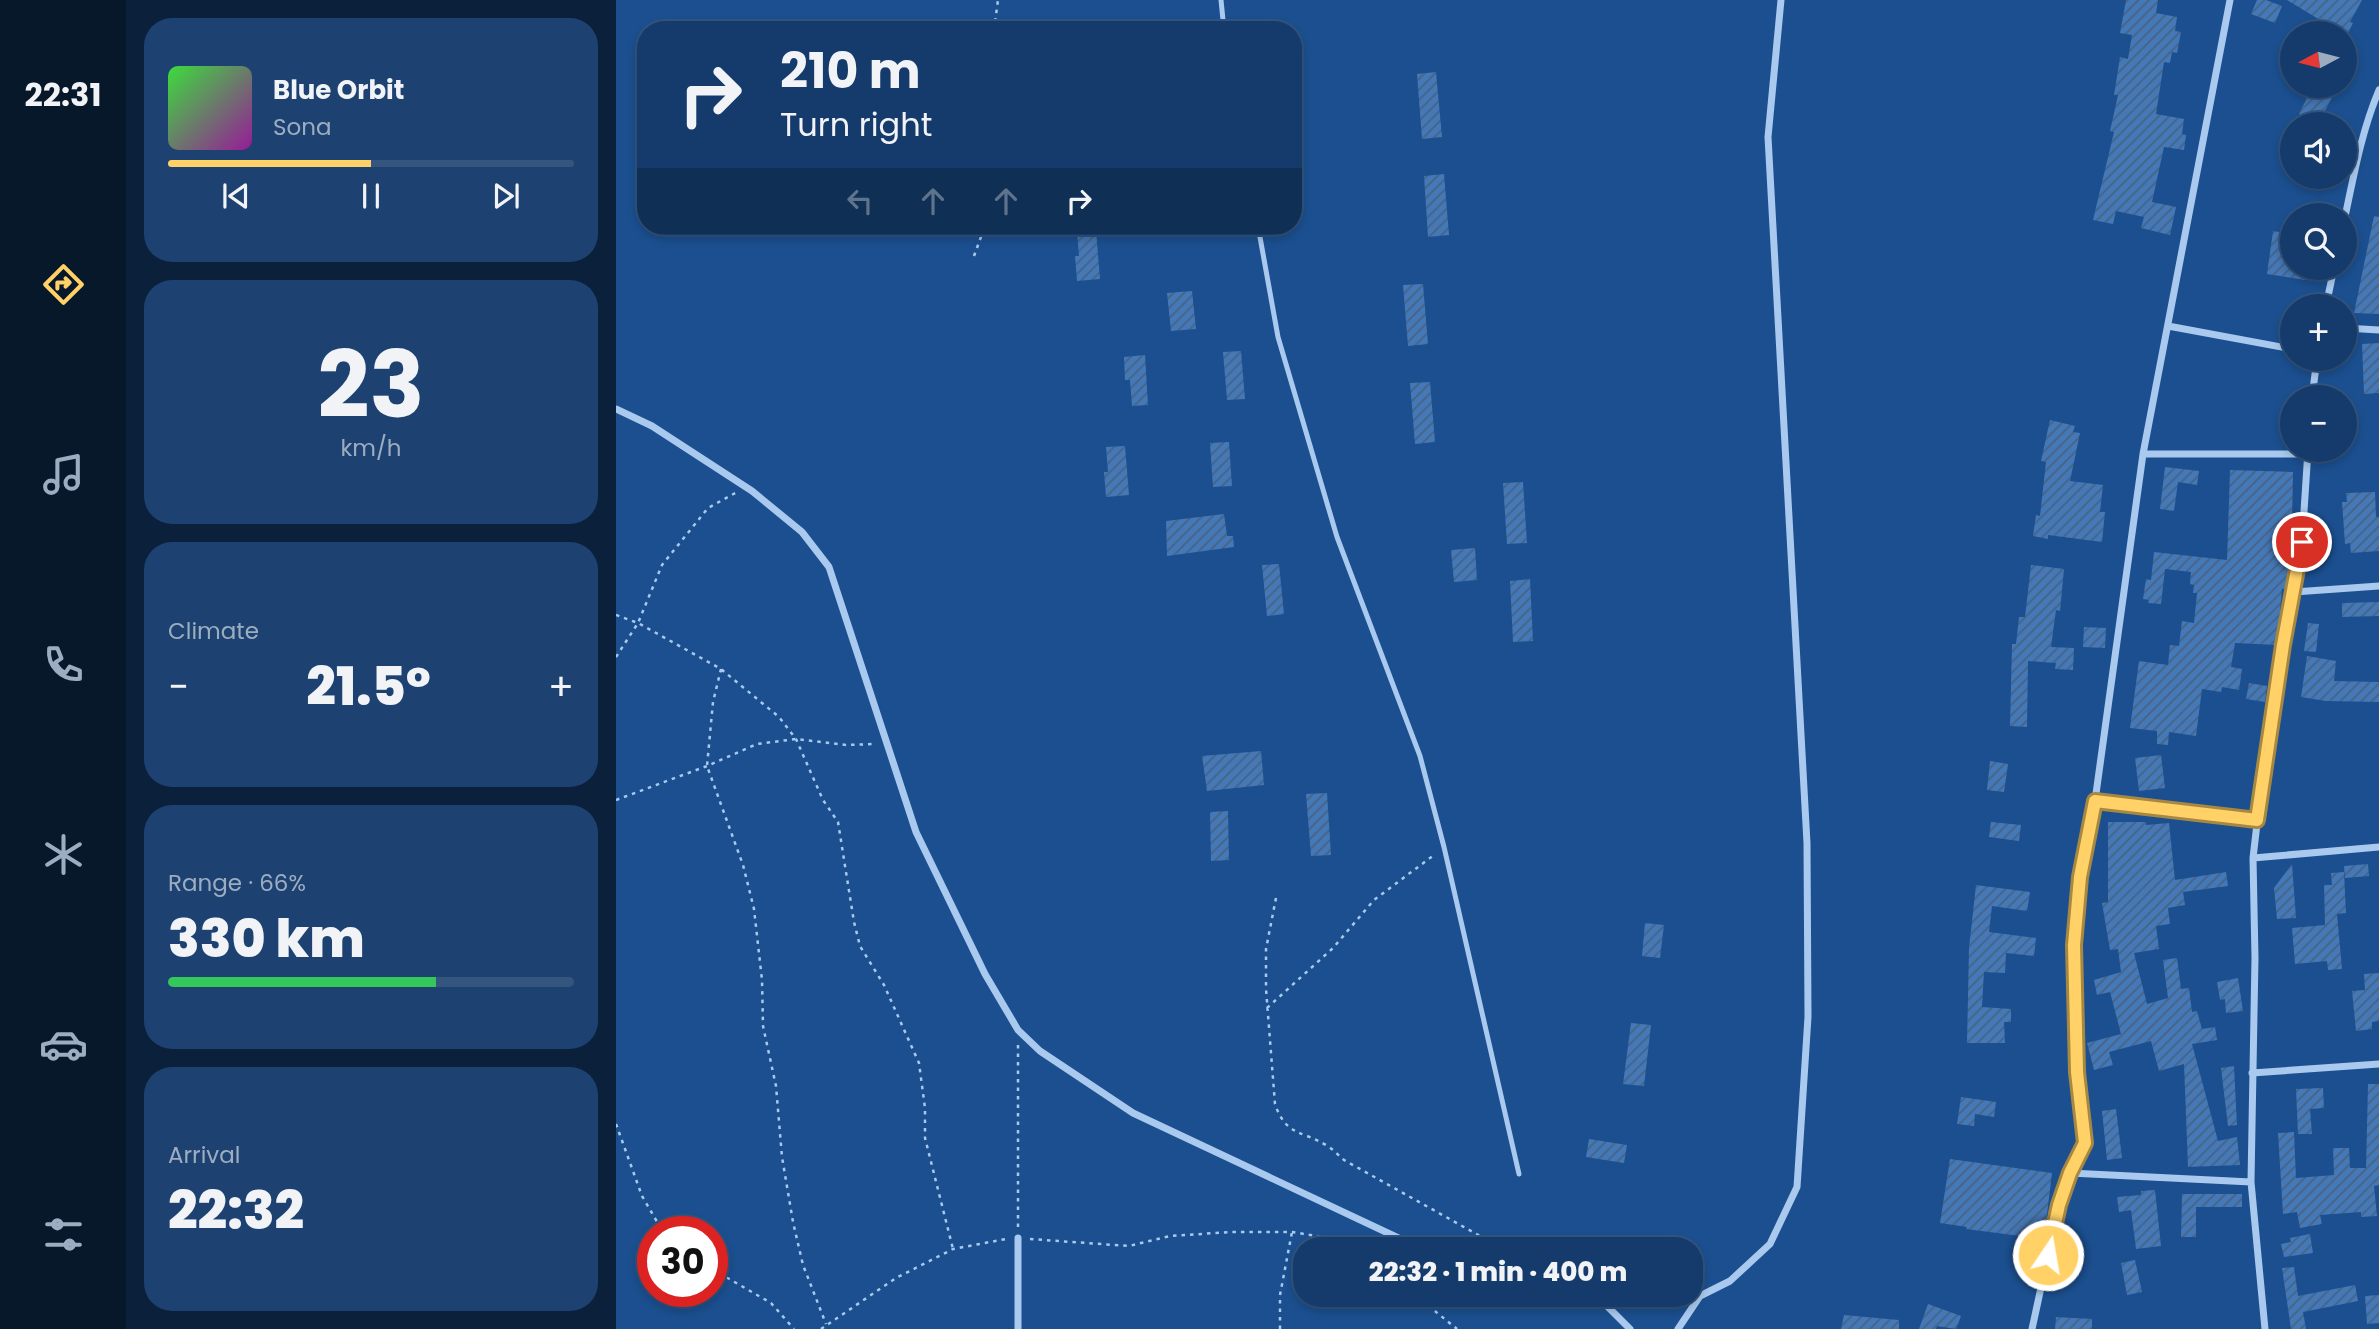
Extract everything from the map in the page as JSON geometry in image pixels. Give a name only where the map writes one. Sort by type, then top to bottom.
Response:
[{"type":"street","points":[[1703,1294],[1730,1281],[1770,1244],[1797,1187],[1808,1017],[1807,843],[1768,137],[1781,0]]},
{"type":"street","points":[[2032,1329],[2059,1205],[2070,1173],[2085,1143],[2077,1072],[2074,945],[2080,877],[2095,801],[2143,454],[2230,0]]},
{"type":"street","points":[[2348,203],[2371,109],[2379,90]]},
{"type":"street","points":[[2168,326],[2280,347]]},
{"type":"street","points":[[2357,329],[2379,330]]},
{"type":"street","points":[[616,410],[652,426],[746,488],[802,532],[829,568],[916,832],[985,974],[1018,1030],[1040,1051],[1133,1113],[1396,1237]]},
{"type":"street","points":[[2143,454],[2280,452]]},
{"type":"street","points":[[2265,1329],[2251,1182],[2255,958],[2253,858],[2283,645],[2302,542],[2307,462]]},
{"type":"street","points":[[2294,592],[2379,586]]},
{"type":"street","points":[[2095,801],[2257,820]]},
{"type":"street","points":[[2253,858],[2379,847]]},
{"type":"street","points":[[2252,1073],[2379,1064]]},
{"type":"street","points":[[2070,1173],[2251,1182]]},
{"type":"street","points":[[1018,1238],[1018,1329]]},
{"type":"street","points":[[1609,1307],[1630,1329]]},
{"type":"street","points":[[1678,1329],[1693,1307]]},
{"type":"lane","points":[[1222,0],[1223,21]]},
{"type":"lane","points":[[1260,235],[1278,337],[1337,537],[1420,756],[1444,847],[1520,1174]]},
{"type":"path","points":[[996,21],[998,0]]},
{"type":"path","points":[[974,256],[982,235]]},
{"type":"path","points":[[616,657],[638,623],[662,565],[708,508],[746,488]]},
{"type":"path","points":[[616,615],[638,623],[721,669],[779,717],[796,739],[822,800],[838,822],[860,946],[884,985],[919,1063],[925,1108],[925,1138],[953,1249]]},
{"type":"path","points":[[721,669],[713,702],[708,766],[743,865],[754,909],[762,979],[763,1026],[776,1086],[782,1157],[791,1209],[803,1265],[826,1324]]},
{"type":"path","points":[[616,800],[708,766],[757,744],[796,739],[846,746],[886,744]]},
{"type":"path","points":[[1267,1009],[1333,948],[1374,900],[1444,847]]},
{"type":"path","points":[[1276,898],[1266,949],[1267,1009],[1275,1104],[1279,1117],[1290,1130],[1326,1145],[1356,1167],[1482,1237]]},
{"type":"path","points":[[1018,1030],[1018,1238]]},
{"type":"path","points":[[616,1124],[642,1196],[654,1216]]},
{"type":"path","points":[[821,1329],[896,1278],[953,1249],[1018,1238],[1129,1247],[1170,1236],[1231,1232],[1292,1232],[1323,1237]]},
{"type":"path","points":[[1280,1329],[1280,1295],[1292,1232]]},
{"type":"path","points":[[728,1278],[771,1303],[794,1329]]},
{"type":"path","points":[[1430,1307],[1457,1329]]},
{"type":"building","points":[[2126,0],[2158,0],[2156,13],[2177,17],[2175,31],[2181,32],[2177,53],[2172,52],[2170,63],[2164,62],[2156,114],[2184,119],[2182,134],[2186,135],[2184,150],[2164,147],[2152,202],[2176,207],[2170,235],[2141,228],[2144,217],[2116,211],[2113,224],[2093,220],[2114,132],[2110,131],[2118,95],[2114,95],[2120,57],[2128,59],[2132,35],[2120,33]]},
{"type":"building","points":[[2257,0],[2266,0],[2282,6],[2275,23],[2251,14]]},
{"type":"building","points":[[2287,0],[2362,0],[2351,21],[2320,20]]},
{"type":"building","points":[[1436,72],[1442,137],[1422,139],[1417,74]]},
{"type":"building","points":[[2307,98],[2332,98],[2324,112],[2300,112]]},
{"type":"building","points":[[1444,174],[1449,235],[1428,237],[1424,176]]},
{"type":"building","points":[[2374,216],[2379,217],[2379,314],[2357,313],[2357,298]]},
{"type":"building","points":[[2273,231],[2280,232],[2280,276],[2267,274]]},
{"type":"building","points":[[1077,235],[1096,235],[1100,279],[1077,281],[1075,256],[1079,256]]},
{"type":"building","points":[[1423,284],[1428,344],[1408,346],[1403,285]]},
{"type":"building","points":[[1192,291],[1196,329],[1171,331],[1167,293]]},
{"type":"building","points":[[2379,343],[2379,393],[2364,394],[2362,344]]},
{"type":"building","points":[[1241,351],[1245,399],[1227,400],[1223,352]]},
{"type":"building","points":[[1145,355],[1148,405],[1132,406],[1130,380],[1125,380],[1124,357]]},
{"type":"building","points":[[1430,382],[1435,442],[1415,444],[1410,383]]},
{"type":"building","points":[[2050,420],[2075,426],[2073,432],[2080,433],[2070,481],[2103,485],[2100,512],[2105,512],[2102,542],[2048,535],[2048,539],[2033,536],[2036,515],[2040,516],[2046,462],[2041,461]]},
{"type":"building","points":[[1229,442],[1232,486],[1213,487],[1210,443]]},
{"type":"building","points":[[1125,446],[1129,495],[1106,497],[1106,447]]},
{"type":"building","points":[[2165,467],[2199,471],[2197,485],[2178,482],[2174,511],[2160,509]]},
{"type":"building","points":[[2230,470],[2293,472],[2291,572],[2288,588],[2282,589],[2277,645],[2235,643],[2231,667],[2242,669],[2239,690],[2222,687],[2221,692],[2202,689],[2196,736],[2169,732],[2168,745],[2157,744],[2157,731],[2130,728],[2139,661],[2168,665],[2170,645],[2179,646],[2182,621],[2194,623],[2197,593],[2193,593],[2194,585],[2190,584],[2191,572],[2165,569],[2161,604],[2148,603],[2149,600],[2143,599],[2146,579],[2151,580],[2154,552],[2227,560]]},
{"type":"building","points":[[1523,482],[1527,543],[1507,544],[1503,483]]},
{"type":"building","points":[[2375,492],[2376,517],[2379,517],[2379,551],[2351,553],[2350,543],[2345,544],[2342,502],[2347,502],[2346,493]]},
{"type":"building","points":[[1224,514],[1227,536],[1233,536],[1234,547],[1167,556],[1166,521]]},
{"type":"building","points":[[1475,548],[1477,580],[1454,582],[1451,550]]},
{"type":"building","points":[[1279,564],[1284,614],[1267,616],[1262,565]]},
{"type":"building","points":[[2031,565],[2064,569],[2060,611],[2056,610],[2051,647],[2074,648],[2073,670],[2055,669],[2056,663],[2028,661],[2027,727],[2010,726],[2012,644],[2016,644],[2019,617],[2025,617]]},
{"type":"building","points":[[1530,579],[1533,641],[1513,642],[1510,581]]},
{"type":"building","points":[[2379,602],[2379,616],[2342,617],[2342,603]]},
{"type":"building","points":[[2308,623],[2319,624],[2316,652],[2304,651]]},
{"type":"building","points":[[2084,627],[2106,628],[2105,648],[2083,647]]},
{"type":"building","points":[[2307,656],[2336,661],[2334,681],[2379,682],[2379,702],[2326,701],[2301,697]]},
{"type":"building","points":[[2249,683],[2267,686],[2265,702],[2246,699]]},
{"type":"building","points":[[1261,751],[1264,785],[1207,791],[1202,756]]},
{"type":"building","points":[[2161,755],[2165,788],[2139,791],[2135,758]]},
{"type":"building","points":[[1990,761],[2008,764],[2004,792],[1987,790]]},
{"type":"building","points":[[1327,793],[1331,855],[1311,856],[1306,794]]},
{"type":"building","points":[[1228,811],[1229,860],[1211,861],[1210,812]]},
{"type":"building","points":[[1991,822],[2021,825],[2019,841],[1989,837]]},
{"type":"building","points":[[2108,822],[2146,822],[2146,825],[2169,823],[2175,880],[2226,872],[2228,886],[2183,892],[2185,905],[2168,908],[2170,924],[2156,926],[2159,949],[2134,953],[2147,1004],[2168,998],[2163,960],[2177,958],[2181,989],[2189,988],[2192,1012],[2197,1011],[2202,1029],[2215,1027],[2217,1040],[2192,1044],[2218,1141],[2237,1137],[2240,1165],[2188,1167],[2184,1064],[2159,1071],[2151,1041],[2109,1052],[2113,1065],[2094,1070],[2087,1043],[2121,1034],[2110,992],[2097,995],[2094,980],[2121,972],[2118,949],[2110,950],[2102,903],[2108,902]]},
{"type":"building","points":[[2292,864],[2296,918],[2277,919],[2274,888]]},
{"type":"building","points":[[2368,864],[2369,876],[2345,878],[2344,866]]},
{"type":"building","points":[[2344,872],[2346,913],[2337,914],[2342,969],[2328,970],[2327,961],[2295,964],[2292,928],[2325,925],[2324,885],[2332,885],[2331,873]]},
{"type":"building","points":[[1976,885],[2030,892],[2027,911],[1992,906],[1989,932],[2036,938],[2034,956],[2006,953],[2005,973],[1984,972],[1982,1007],[2011,1009],[2011,1022],[2004,1022],[2005,1043],[1967,1043],[1969,948]]},
{"type":"building","points":[[1645,923],[1664,925],[1660,958],[1642,956]]},
{"type":"building","points":[[2379,973],[2379,1021],[2372,1022],[2372,1029],[2356,1031],[2352,991],[2365,990],[2364,974]]},
{"type":"building","points":[[2238,978],[2243,1011],[2226,1013],[2225,999],[2220,1000],[2217,982]]},
{"type":"building","points":[[1631,1023],[1651,1025],[1644,1086],[1623,1084]]},
{"type":"building","points":[[2234,1066],[2237,1125],[2228,1126],[2221,1068]]},
{"type":"building","points":[[2368,1084],[2379,1084],[2379,1185],[2374,1186],[2377,1216],[2361,1217],[2361,1212],[2320,1215],[2322,1224],[2300,1228],[2297,1212],[2283,1214],[2278,1133],[2294,1132],[2296,1178],[2334,1175],[2333,1148],[2349,1148],[2350,1168],[2366,1168]]},
{"type":"building","points":[[2323,1088],[2324,1108],[2310,1109],[2312,1134],[2298,1134],[2296,1089]]},
{"type":"building","points":[[1961,1097],[1996,1102],[1994,1117],[1975,1114],[1974,1126],[1957,1124]]},
{"type":"building","points":[[2116,1109],[2122,1158],[2107,1160],[2102,1111]]},
{"type":"building","points":[[1589,1139],[1627,1145],[1624,1163],[1586,1157]]},
{"type":"building","points":[[1950,1159],[2052,1173],[2044,1239],[1940,1223]]},
{"type":"building","points":[[2155,1190],[2161,1246],[2136,1249],[2131,1210],[2119,1212],[2117,1197],[2141,1195],[2141,1191]]},
{"type":"building","points":[[2182,1194],[2242,1194],[2242,1207],[2196,1207],[2196,1237],[2181,1237]]},
{"type":"building","points":[[2310,1234],[2313,1253],[2284,1257],[2281,1244],[2291,1242],[2290,1238]]},
{"type":"building","points":[[2135,1260],[2142,1292],[2127,1295],[2121,1263]]},
{"type":"building","points":[[2294,1267],[2298,1296],[2355,1285],[2358,1301],[2303,1312],[2306,1329],[2291,1329],[2282,1268]]},
{"type":"building","points":[[2379,1295],[2379,1323],[2367,1324],[2365,1296]]},
{"type":"building","points":[[1928,1304],[1961,1316],[1956,1329],[1937,1326],[1936,1329],[1919,1329]]},
{"type":"building","points":[[1844,1315],[1899,1320],[1899,1329],[1841,1329]]},
{"type":"building","points":[[2056,1317],[2092,1319],[2092,1329],[2055,1329]]},
{"type":"route","points":[[2048,1255],[2059,1205],[2070,1173],[2085,1143],[2077,1072],[2074,945],[2080,877],[2095,801],[2257,820],[2283,645],[2302,542]]}]
